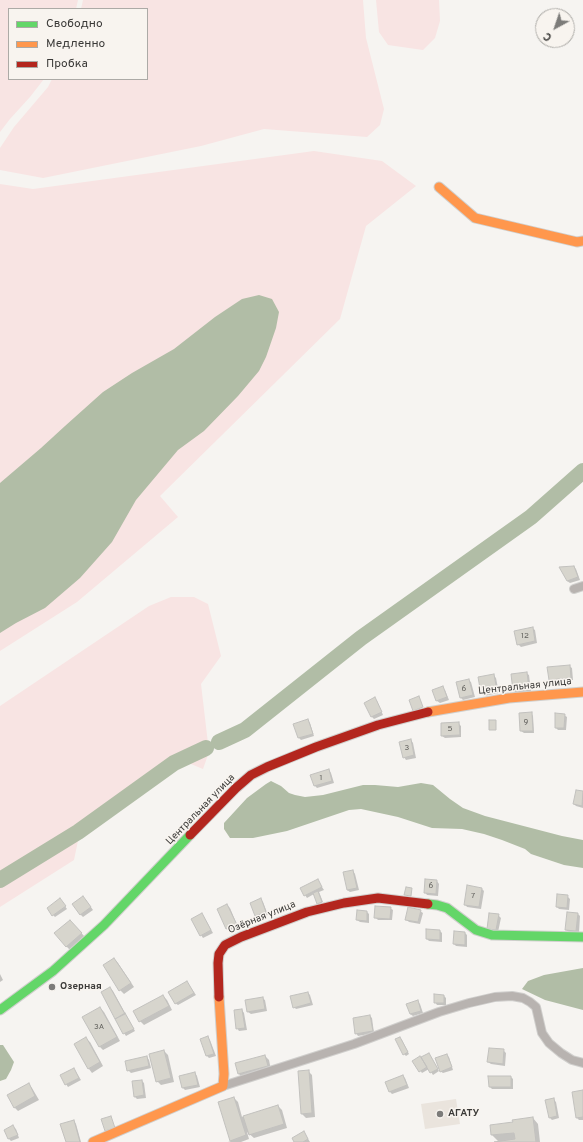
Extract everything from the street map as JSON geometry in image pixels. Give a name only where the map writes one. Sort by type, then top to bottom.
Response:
[{"type":"street","points":[[439,187],[475,218],[577,242],[583,241]]},
{"type":"street","points":[[574,589],[583,586]]},
{"type":"street","name":"Центральная улица","points":[[0,1010],[53,971],[104,926],[210,814],[236,788],[252,775],[316,746],[378,725],[434,710],[509,698],[583,692]]},
{"type":"street","name":"Озёрная улица","points":[[223,1086],[224,1074],[219,1009],[219,954],[225,945],[241,938],[307,912],[344,903],[378,898],[437,905],[447,908],[476,930],[492,935],[583,937]]},
{"type":"street","points":[[93,1142],[223,1086],[354,1044],[439,1012],[495,997],[512,996],[523,998],[530,1002],[536,1007],[542,1034],[549,1043],[572,1060],[583,1063]]},
{"type":"shaded area","points":[[0,0],[78,0],[76,8],[8,8],[8,80],[43,80],[0,132]]},
{"type":"shaded area","points":[[83,0],[363,0],[366,38],[384,109],[380,125],[367,137],[264,129],[201,146],[43,178],[0,170],[0,148],[14,127],[48,87],[52,80],[148,80],[148,8],[81,8]]},
{"type":"shaded area","points":[[376,0],[439,0],[440,21],[435,38],[423,50],[388,45],[379,32]]},
{"type":"shaded area","points":[[314,151],[382,161],[416,186],[366,226],[340,319],[160,496],[178,517],[77,602],[0,651],[0,184],[33,189]]},
{"type":"shaded area","points":[[259,295],[272,299],[279,312],[276,328],[266,357],[259,371],[238,396],[204,431],[178,450],[136,500],[112,542],[80,578],[45,608],[0,633],[0,483],[103,392],[132,373],[174,349],[215,317],[242,299]]},
{"type":"shaded area","points":[[171,597],[194,597],[208,604],[221,656],[201,684],[209,752],[203,769],[174,757],[138,780],[80,831],[74,860],[0,907],[0,706],[149,606]]},
{"type":"shaded area","points":[[271,781],[281,786],[289,793],[305,797],[323,795],[363,785],[398,787],[421,783],[433,785],[463,808],[485,816],[583,840],[583,868],[564,865],[531,854],[525,849],[484,834],[462,829],[432,828],[398,817],[361,809],[349,810],[287,831],[253,838],[230,838],[224,829],[224,823],[247,798]]},
{"type":"shaded area","points":[[583,968],[583,1010],[545,1000],[522,989],[528,981],[544,975]]},
{"type":"shaded area","points":[[0,1045],[3,1045],[14,1062],[6,1079],[0,1081]]},
{"type":"shaded area","name":"АГАТУ","points":[[456,1099],[460,1124],[425,1129],[421,1104]]},
{"type":"building","points":[[574,566],[578,577],[567,581],[559,567]]},
{"type":"building","points":[[533,627],[535,641],[517,645],[514,631]]},
{"type":"building","points":[[570,665],[571,678],[549,680],[547,667]]},
{"type":"building","points":[[527,672],[529,689],[513,691],[511,674]]},
{"type":"building","points":[[494,674],[497,691],[481,694],[478,677]]},
{"type":"building","points":[[469,679],[473,695],[460,698],[456,682]]},
{"type":"building","points":[[443,686],[447,697],[436,701],[432,690]]},
{"type":"building","points":[[419,696],[423,707],[413,711],[409,700]]},
{"type":"building","points":[[375,697],[382,712],[371,717],[364,703]]},
{"type":"building","points":[[532,712],[533,731],[520,731],[519,713]]},
{"type":"building","points":[[555,713],[565,714],[564,728],[555,728]]},
{"type":"building","points":[[308,719],[313,734],[298,738],[293,724]]},
{"type":"building","points":[[489,720],[496,720],[496,730],[489,730]]},
{"type":"building","points":[[459,722],[460,735],[441,736],[441,723]]},
{"type":"building","points":[[411,739],[414,755],[403,758],[399,742]]},
{"type":"building","points":[[329,769],[332,781],[314,786],[310,775]]},
{"type":"building","points":[[576,790],[583,791],[582,806],[573,804]]},
{"type":"building","points":[[353,870],[357,888],[347,890],[343,872]]},
{"type":"building","points":[[318,879],[322,887],[304,896],[300,888]]},
{"type":"building","points":[[425,879],[437,880],[436,894],[424,893]]},
{"type":"building","points":[[467,885],[482,888],[479,907],[464,905]]},
{"type":"building","points":[[406,887],[412,888],[411,896],[404,895]]},
{"type":"building","points":[[318,891],[322,902],[317,904],[313,893]]},
{"type":"building","points":[[557,894],[568,895],[567,908],[556,907]]},
{"type":"building","points":[[83,896],[91,907],[80,915],[72,904]]},
{"type":"building","points":[[60,898],[66,906],[52,916],[47,908]]},
{"type":"building","points":[[261,898],[266,912],[255,916],[250,903]]},
{"type":"building","points":[[227,904],[237,925],[226,929],[217,909]]},
{"type":"building","points":[[375,906],[391,907],[390,919],[374,918]]},
{"type":"building","points":[[408,907],[421,910],[418,922],[405,920]]},
{"type":"building","points":[[357,910],[367,911],[367,921],[356,920]]},
{"type":"building","points":[[567,912],[578,913],[576,931],[565,930]]},
{"type":"building","points":[[202,913],[211,930],[200,936],[191,919]]},
{"type":"building","points":[[489,913],[499,914],[496,930],[487,929]]},
{"type":"building","points":[[70,920],[82,933],[66,947],[54,933]]},
{"type":"building","points":[[426,929],[440,930],[440,940],[426,939]]},
{"type":"building","points":[[454,931],[465,932],[465,945],[453,944]]},
{"type":"building","points":[[114,958],[131,983],[119,991],[103,965]]},
{"type":"building","points":[[187,981],[194,993],[175,1004],[168,992]]},
{"type":"building","points":[[110,987],[125,1014],[115,1019],[101,992]]},
{"type":"building","points":[[308,992],[311,1003],[293,1008],[290,996]]},
{"type":"building","points":[[434,994],[444,995],[444,1003],[434,1003]]},
{"type":"building","points":[[163,995],[169,1006],[139,1022],[133,1011]]},
{"type":"building","points":[[263,997],[265,1009],[247,1012],[245,1000]]},
{"type":"building","points":[[418,1000],[421,1011],[410,1014],[406,1004]]},
{"type":"building","points":[[100,1007],[117,1037],[99,1047],[82,1017]]},
{"type":"building","points":[[242,1009],[245,1028],[236,1029],[234,1010]]},
{"type":"building","points":[[125,1013],[134,1029],[123,1034],[115,1019]]},
{"type":"building","points":[[370,1015],[373,1031],[355,1034],[353,1018]]},
{"type":"building","points":[[208,1036],[214,1054],[206,1056],[200,1039]]},
{"type":"building","points":[[86,1037],[100,1062],[88,1069],[74,1044]]},
{"type":"building","points":[[400,1037],[408,1052],[403,1055],[395,1039]]},
{"type":"building","points":[[489,1048],[504,1049],[503,1064],[487,1062]]},
{"type":"building","points":[[164,1050],[171,1078],[156,1082],[149,1054]]},
{"type":"building","points":[[429,1053],[438,1069],[430,1073],[421,1057]]},
{"type":"building","points":[[447,1054],[452,1067],[440,1072],[435,1058]]},
{"type":"building","points":[[265,1055],[268,1066],[238,1074],[235,1063]]},
{"type":"building","points":[[147,1056],[149,1066],[127,1071],[125,1061]]},
{"type":"building","points":[[420,1056],[427,1067],[419,1072],[412,1061]]},
{"type":"building","points":[[74,1068],[79,1078],[65,1085],[60,1075]]},
{"type":"building","points":[[309,1070],[312,1113],[301,1114],[298,1071]]},
{"type":"building","points":[[195,1072],[198,1085],[182,1088],[179,1076]]},
{"type":"building","points":[[403,1075],[407,1085],[389,1092],[385,1082]]},
{"type":"building","points":[[488,1076],[511,1076],[511,1087],[489,1087]]},
{"type":"building","points":[[142,1080],[144,1095],[134,1097],[132,1081]]},
{"type":"building","points":[[29,1083],[35,1096],[14,1108],[7,1095]]},
{"type":"building","points":[[583,1090],[583,1117],[576,1118],[572,1092]]},
{"type":"building","points":[[234,1097],[246,1135],[230,1141],[218,1102]]},
{"type":"building","points":[[554,1098],[557,1116],[549,1118],[545,1100]]},
{"type":"building","points":[[278,1105],[284,1124],[249,1135],[243,1116]]},
{"type":"building","points":[[111,1116],[115,1128],[105,1131],[101,1119]]},
{"type":"building","points":[[533,1117],[536,1142],[494,1142],[515,1139],[514,1133],[491,1135],[490,1125],[513,1122],[512,1120]]},
{"type":"building","points":[[74,1120],[80,1142],[66,1142],[60,1124]]},
{"type":"building","points":[[13,1125],[18,1135],[8,1139],[4,1130]]},
{"type":"building","points":[[304,1131],[308,1139],[303,1142],[294,1142],[292,1138]]},
{"type":"waterway","points":[[219,742],[245,730],[361,638],[531,517],[583,471]]},
{"type":"waterway","points":[[0,880],[78,832],[174,763],[206,748]]},
{"type":"traffic: fast","points":[[0,1010],[53,971],[104,925],[190,835]]},
{"type":"traffic: fast","points":[[428,904],[447,908],[476,930],[492,935],[583,937]]},
{"type":"traffic: slow","points":[[439,187],[475,218],[577,242],[583,241]]},
{"type":"traffic: slow","points":[[428,712],[509,698],[583,692]]},
{"type":"traffic: slow","points":[[93,1142],[223,1086],[224,1074],[219,997]]},
{"type":"traffic: jam","points":[[190,835],[236,788],[251,775],[316,747],[378,725],[428,712]]},
{"type":"traffic: jam","points":[[219,997],[219,954],[225,945],[241,937],[307,912],[344,903],[378,898],[428,904]]},
{"type":"place","name":"Озерная","points":[[52,987]]},
{"type":"place","name":"АГАТУ","points":[[440,1114]]}]
